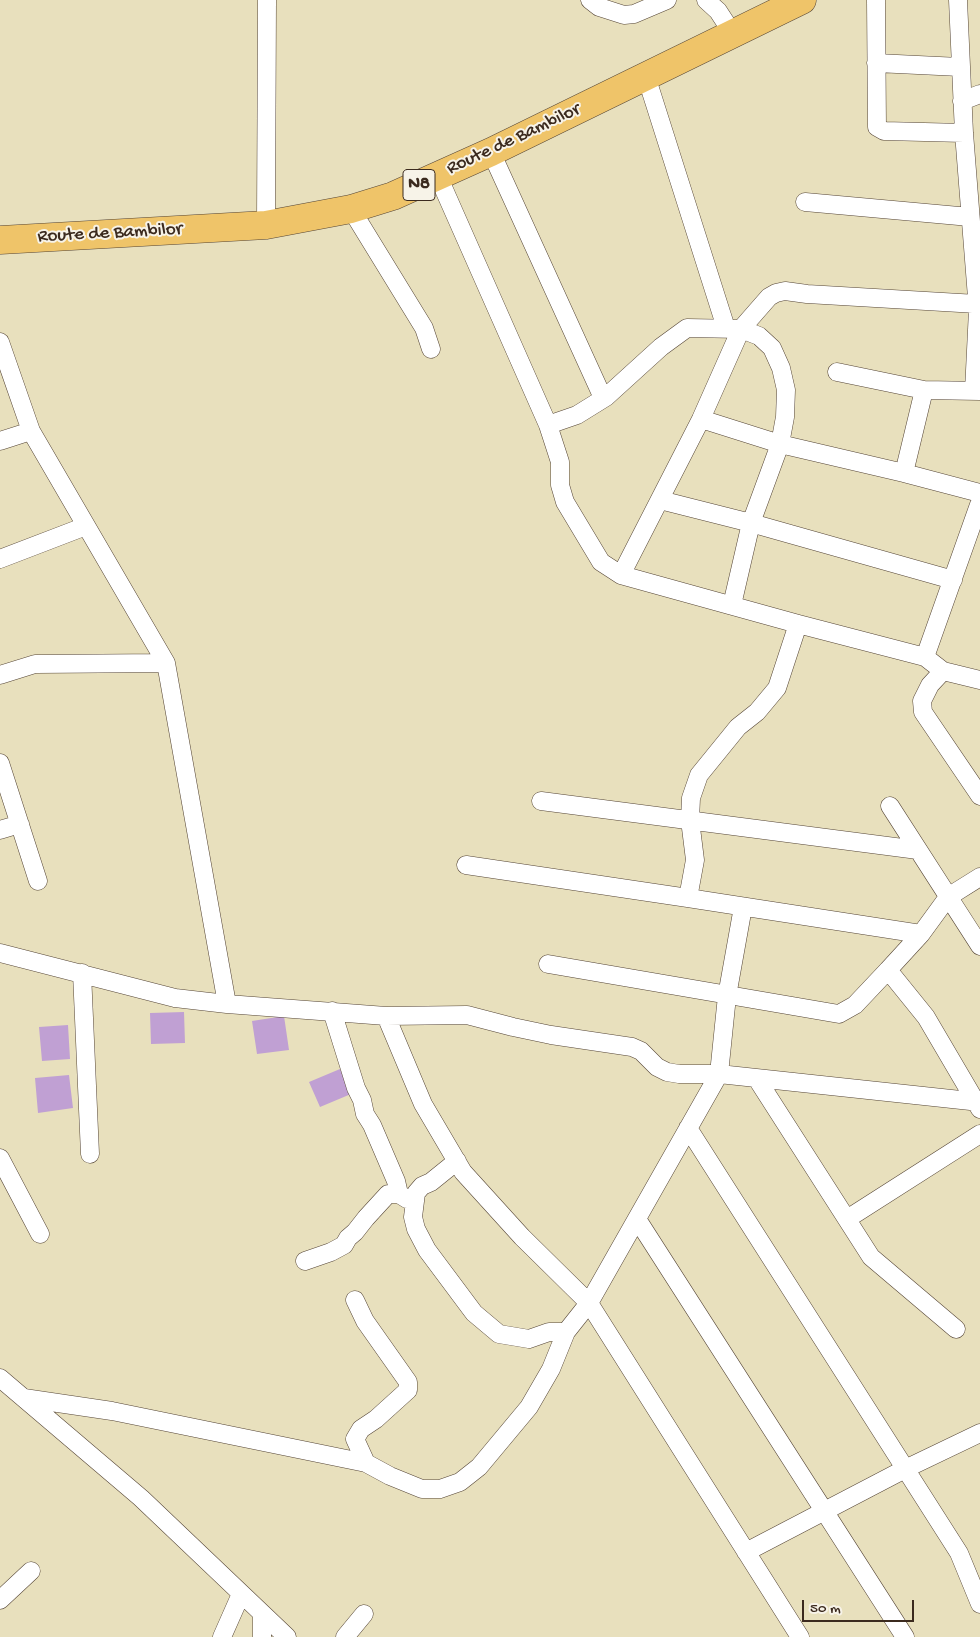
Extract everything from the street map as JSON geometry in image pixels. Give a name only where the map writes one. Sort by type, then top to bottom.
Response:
[{"type":"main road","name":"Route de Bambilor","points":[[0,240],[266,225],[351,209],[394,196],[491,152],[802,0]]},
{"type":"street","points":[[266,225],[267,0]]},
{"type":"street","points":[[590,0],[605,9],[624,15],[634,14],[667,0]]},
{"type":"street","points":[[706,0],[718,11],[733,34]]},
{"type":"street","points":[[876,0],[877,127],[884,131],[964,133]]},
{"type":"street","points":[[837,372],[924,390],[977,391],[978,308],[970,217],[973,164],[964,133],[958,0]]},
{"type":"street","points":[[876,63],[960,67]]},
{"type":"street","points":[[646,76],[734,329]]},
{"type":"street","points":[[962,101],[980,94]]},
{"type":"street","points":[[491,152],[603,398]]},
{"type":"street","points":[[438,176],[548,425],[560,462],[560,485],[566,502],[601,562],[621,575],[925,657],[943,671],[980,680]]},
{"type":"street","points":[[805,202],[970,217]]},
{"type":"street","points":[[351,209],[424,328],[431,349]]},
{"type":"street","points":[[621,575],[701,419],[734,329],[769,297],[785,291],[978,308]]},
{"type":"street","points":[[548,425],[577,415],[606,397],[661,347],[687,328],[734,329],[759,336],[772,348],[781,368],[786,390],[785,417],[780,444],[752,524],[732,605]]},
{"type":"street","points":[[1,348],[31,431],[166,663],[226,1004]]},
{"type":"street","points":[[904,473],[924,390]]},
{"type":"street","points":[[701,419],[780,444],[980,493]]},
{"type":"street","points":[[0,441],[31,431]]},
{"type":"street","points":[[660,500],[953,580]]},
{"type":"street","points":[[925,657],[953,580],[975,534],[980,502]]},
{"type":"street","points":[[0,558],[86,526]]},
{"type":"street","points":[[688,898],[696,860],[690,820],[691,798],[699,775],[738,727],[757,712],[777,688],[798,624]]},
{"type":"street","points":[[0,675],[35,664],[166,663]]},
{"type":"street","points":[[943,671],[930,685],[922,701],[923,712],[980,796]]},
{"type":"street","points":[[0,763],[38,881]]},
{"type":"street","points":[[541,801],[918,850]]},
{"type":"street","points":[[890,806],[980,946]]},
{"type":"street","points":[[0,830],[20,824]]},
{"type":"street","points":[[466,865],[921,934]]},
{"type":"street","points":[[548,964],[839,1014],[855,1005],[888,970],[921,934],[948,897],[980,877]]},
{"type":"street","points":[[24,1398],[112,1411],[366,1463],[390,1476],[422,1489],[440,1489],[460,1482],[480,1467],[524,1415],[551,1369],[566,1332],[590,1304],[719,1074],[728,996],[743,907]]},
{"type":"street","points":[[0,953],[175,998],[226,1004],[386,1016],[467,1015],[551,1035],[632,1046],[640,1050],[658,1067],[667,1072],[679,1074],[719,1074],[757,1079],[977,1096]]},
{"type":"street","points":[[888,970],[926,1018],[977,1096]]},
{"type":"street","points":[[82,973],[90,1154]]},
{"type":"street","points":[[332,1011],[365,1114],[372,1125],[396,1181],[399,1194]]},
{"type":"street","points":[[386,1016],[423,1104],[463,1172],[522,1236],[590,1304],[800,1637]]},
{"type":"street","points":[[757,1079],[871,1257],[956,1329]]},
{"type":"street","points":[[688,1128],[959,1553],[980,1604]]},
{"type":"street","points":[[847,1219],[980,1134]]},
{"type":"street","points":[[1,1161],[40,1234]]},
{"type":"street","points":[[457,1161],[431,1182],[422,1186],[416,1193],[413,1217],[416,1229],[427,1250],[474,1313],[499,1334],[529,1339],[549,1332],[566,1332]]},
{"type":"street","points":[[306,1261],[344,1245],[348,1238],[388,1194],[399,1194],[414,1204]]},
{"type":"street","points":[[637,1219],[905,1637]]},
{"type":"street","points":[[355,1300],[365,1321],[408,1382],[408,1390],[376,1419],[361,1429],[355,1439],[366,1463]]},
{"type":"street","points":[[0,1378],[141,1498],[287,1637]]},
{"type":"street","points":[[746,1552],[824,1510],[980,1433]]},
{"type":"street","points":[[0,1600],[31,1571]]},
{"type":"street","points":[[222,1637],[240,1594]]},
{"type":"street","points":[[262,1614],[262,1637]]},
{"type":"street","points":[[345,1637],[364,1614]]},
{"type":"building","points":[[184,1012],[185,1043],[151,1044],[150,1013]]},
{"type":"building","points":[[284,1016],[289,1050],[257,1054],[252,1021]]},
{"type":"building","points":[[68,1025],[70,1059],[42,1061],[39,1027]]},
{"type":"building","points":[[340,1069],[351,1094],[320,1107],[309,1082]]},
{"type":"building","points":[[69,1075],[73,1108],[38,1113],[35,1078]]}]
